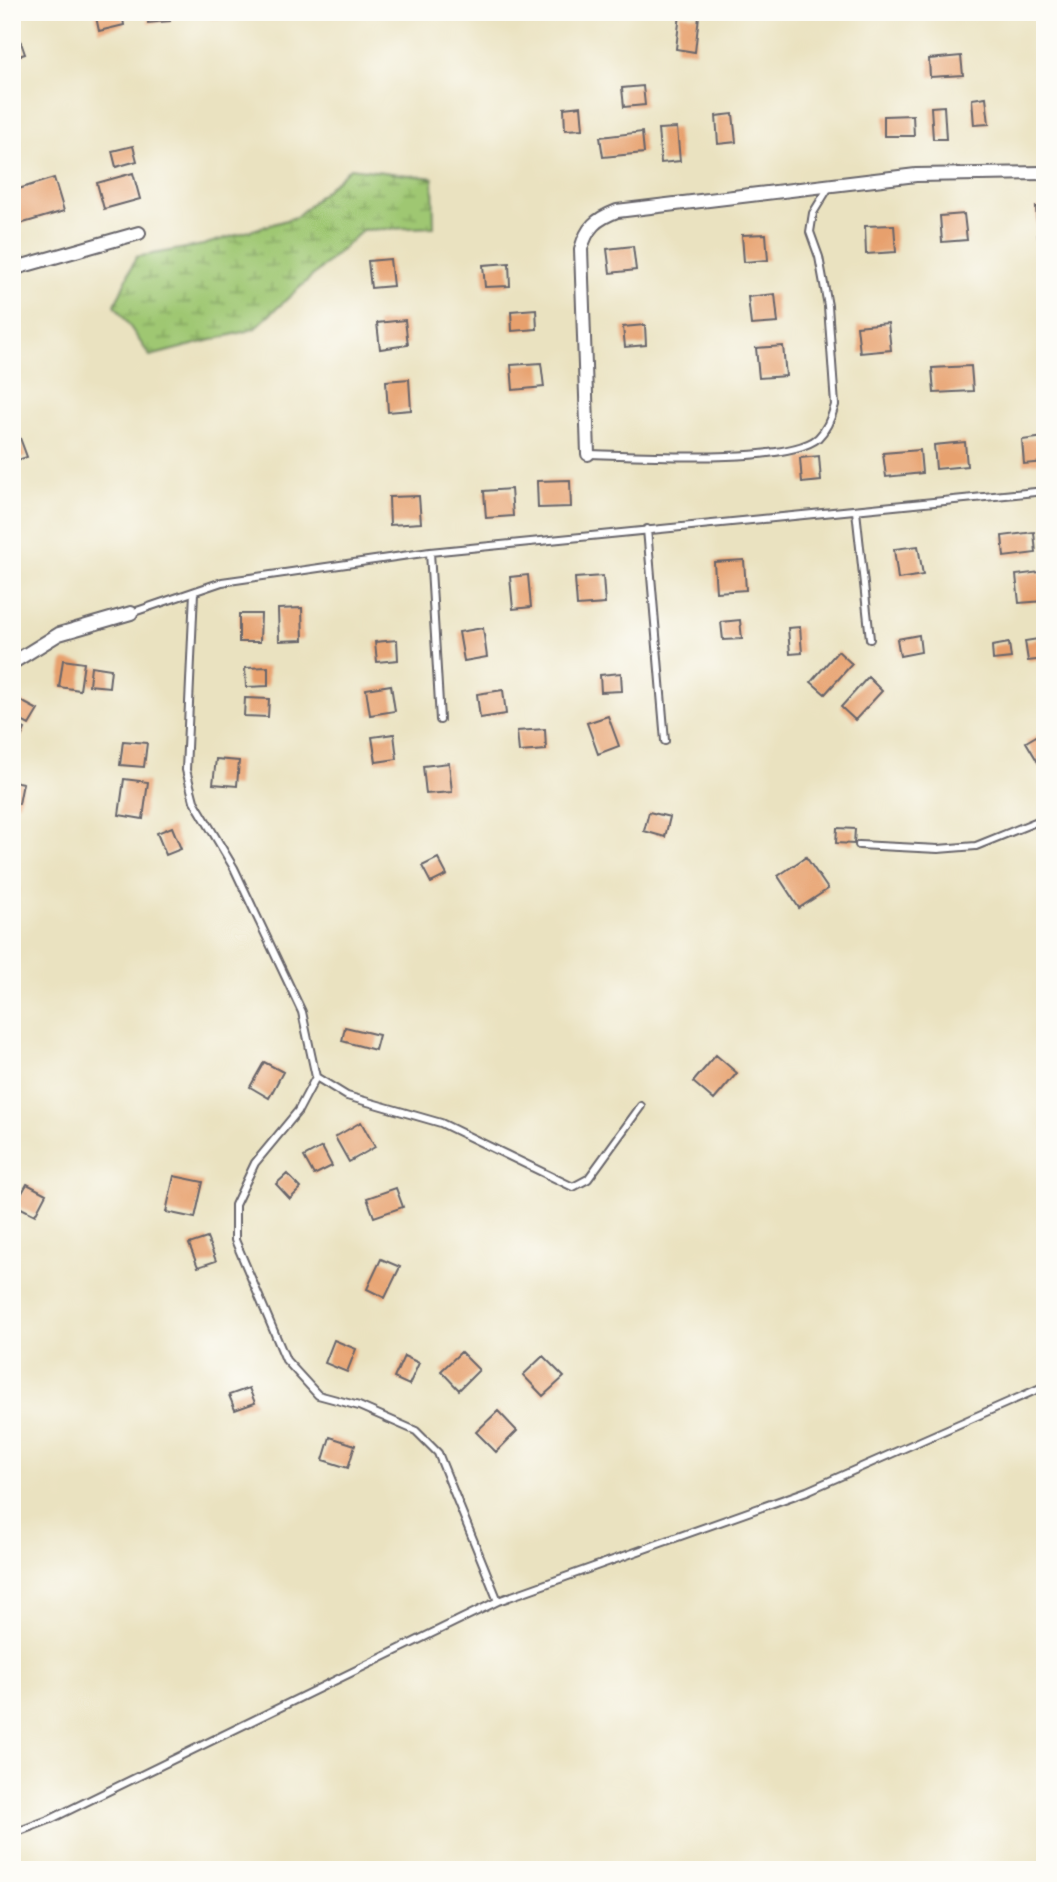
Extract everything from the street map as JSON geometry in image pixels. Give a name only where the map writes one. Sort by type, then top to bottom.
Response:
[{"type":"street","points":[[588,454],[581,249],[586,232],[599,218],[617,211],[916,175],[1045,173]]},
{"type":"street","points":[[12,269],[139,233]]},
{"type":"street","points":[[12,663],[59,634],[131,613]]},
{"type":"lane","points":[[588,454],[737,457],[805,445],[818,437],[831,418],[835,404],[828,306],[819,257],[810,232],[813,213],[831,184]]},
{"type":"lane","points":[[131,613],[222,582],[430,552],[1045,491]]},
{"type":"lane","points":[[856,511],[870,639]]},
{"type":"lane","points":[[647,529],[665,741]]},
{"type":"lane","points":[[430,552],[440,720]]},
{"type":"lane","points":[[194,592],[186,770],[194,801],[234,868],[302,1012],[316,1077],[298,1111],[250,1173],[235,1205],[235,1240],[286,1360],[318,1395],[359,1406],[416,1431],[438,1453],[498,1601]]},
{"type":"lane","points":[[859,845],[938,849],[976,846],[1038,821],[1045,815]]},
{"type":"lane","points":[[316,1077],[347,1096],[441,1123],[573,1187],[588,1179],[641,1106]]},
{"type":"lane","points":[[12,1834],[51,1819],[498,1601],[807,1490],[1045,1386]]},
{"type":"green space","points":[[350,168],[433,178],[434,227],[363,230],[254,329],[150,356],[115,305],[136,257],[203,245],[296,217]]},
{"type":"building","points":[[95,12],[122,12],[124,25],[99,31]]},
{"type":"building","points":[[148,12],[169,12],[170,21],[148,23]]},
{"type":"building","points":[[210,12],[235,12],[235,19],[210,19]]},
{"type":"building","points":[[680,14],[699,16],[695,52],[676,49]]},
{"type":"building","points":[[18,34],[25,54],[12,58],[12,36]]},
{"type":"building","points":[[961,56],[963,75],[930,77],[929,59]]},
{"type":"building","points":[[643,86],[645,105],[624,107],[622,88]]},
{"type":"building","points":[[986,97],[989,124],[974,125],[972,99]]},
{"type":"building","points":[[581,106],[583,129],[565,130],[564,108]]},
{"type":"building","points":[[944,106],[946,139],[933,139],[931,107]]},
{"type":"building","points":[[733,114],[736,142],[718,144],[716,116]]},
{"type":"building","points":[[913,115],[914,136],[884,136],[884,116]]},
{"type":"building","points":[[677,128],[680,161],[661,163],[658,129]]},
{"type":"building","points":[[642,132],[644,153],[603,157],[600,137]]},
{"type":"building","points":[[133,146],[137,161],[116,167],[112,151]]},
{"type":"building","points":[[133,173],[140,199],[104,209],[97,183]]},
{"type":"building","points":[[54,178],[64,211],[20,224],[12,191]]},
{"type":"building","points":[[1036,207],[1045,207],[1045,239],[1038,239]]},
{"type":"building","points":[[964,214],[967,240],[942,242],[940,216]]},
{"type":"building","points":[[894,225],[896,252],[866,254],[865,226]]},
{"type":"building","points":[[766,234],[768,260],[744,262],[742,235]]},
{"type":"building","points":[[633,246],[636,270],[610,273],[607,249]]},
{"type":"building","points":[[390,259],[393,286],[371,288],[368,261]]},
{"type":"building","points":[[509,263],[510,286],[485,287],[483,265]]},
{"type":"building","points":[[775,294],[778,323],[751,325],[748,297]]},
{"type":"building","points":[[536,309],[537,329],[512,331],[511,311]]},
{"type":"building","points":[[405,320],[408,345],[380,349],[377,323]]},
{"type":"building","points":[[888,323],[891,350],[860,353],[857,326]]},
{"type":"building","points":[[645,325],[646,345],[625,347],[623,327]]},
{"type":"building","points":[[783,346],[786,376],[759,378],[756,348]]},
{"type":"building","points":[[541,363],[544,387],[513,390],[511,365]]},
{"type":"building","points":[[971,366],[973,391],[934,393],[932,368]]},
{"type":"building","points":[[409,379],[411,410],[388,412],[386,381]]},
{"type":"building","points":[[1045,437],[1045,462],[1024,464],[1022,440]]},
{"type":"building","points":[[20,438],[27,457],[12,462],[12,440]]},
{"type":"building","points":[[965,442],[967,466],[936,469],[934,445]]},
{"type":"building","points":[[920,450],[922,473],[886,477],[883,453]]},
{"type":"building","points":[[819,456],[821,481],[802,483],[800,458]]},
{"type":"building","points":[[570,480],[571,507],[538,508],[537,481]]},
{"type":"building","points":[[511,489],[513,516],[486,518],[484,491]]},
{"type":"building","points":[[419,496],[421,523],[390,525],[389,497]]},
{"type":"building","points":[[1034,532],[1036,553],[1004,557],[1002,536]]},
{"type":"building","points":[[918,546],[923,575],[898,579],[894,549]]},
{"type":"building","points":[[744,560],[746,590],[716,592],[714,562]]},
{"type":"building","points":[[1040,572],[1044,601],[1019,603],[1016,575]]},
{"type":"building","points":[[528,575],[531,607],[513,609],[510,577]]},
{"type":"building","points":[[603,576],[605,604],[577,606],[575,578]]},
{"type":"building","points":[[302,608],[303,640],[279,641],[278,609]]},
{"type":"building","points":[[239,614],[261,614],[260,642],[239,642]]},
{"type":"building","points":[[740,620],[742,639],[723,640],[721,622]]},
{"type":"building","points":[[800,627],[802,653],[790,654],[788,628]]},
{"type":"building","points":[[483,628],[487,657],[464,661],[459,632]]},
{"type":"building","points":[[919,635],[921,652],[900,656],[897,639]]},
{"type":"building","points":[[1045,638],[1045,659],[1028,661],[1025,641]]},
{"type":"building","points":[[397,640],[398,660],[377,662],[375,642]]},
{"type":"building","points":[[1009,643],[1011,658],[993,660],[992,646]]},
{"type":"building","points":[[838,651],[852,664],[825,694],[811,682]]},
{"type":"building","points":[[63,660],[84,663],[80,690],[59,687]]},
{"type":"building","points":[[91,666],[111,669],[109,687],[89,685]]},
{"type":"building","points":[[268,667],[268,686],[246,687],[245,668]]},
{"type":"building","points":[[621,673],[622,691],[601,692],[600,675]]},
{"type":"building","points":[[868,677],[882,691],[855,720],[841,707]]},
{"type":"building","points":[[391,685],[395,711],[370,715],[366,689]]},
{"type":"building","points":[[503,690],[506,714],[480,718],[477,694]]},
{"type":"building","points":[[245,698],[269,699],[268,717],[244,716]]},
{"type":"building","points":[[21,701],[38,710],[29,725],[12,716]]},
{"type":"building","points":[[608,716],[619,746],[598,754],[587,723]]},
{"type":"building","points":[[12,723],[25,729],[17,746],[12,744]]},
{"type":"building","points":[[545,729],[546,750],[519,752],[517,731]]},
{"type":"building","points":[[1045,731],[1045,767],[1042,769],[1026,742]]},
{"type":"building","points":[[394,734],[397,759],[376,762],[372,737]]},
{"type":"building","points":[[123,741],[147,743],[144,767],[120,765]]},
{"type":"building","points":[[216,759],[239,761],[237,786],[213,784]]},
{"type":"building","points":[[449,763],[452,792],[426,794],[423,766]]},
{"type":"building","points":[[124,779],[148,782],[143,819],[119,815]]},
{"type":"building","points":[[12,781],[23,783],[19,804],[12,803]]},
{"type":"building","points":[[649,812],[670,817],[665,837],[644,831]]},
{"type":"building","points":[[172,827],[181,849],[166,855],[157,833]]},
{"type":"building","points":[[837,828],[855,829],[854,844],[836,843]]},
{"type":"building","points":[[806,857],[828,889],[799,908],[778,876]]},
{"type":"building","points":[[438,858],[447,875],[431,883],[422,866]]},
{"type":"building","points":[[12,887],[20,888],[13,918],[12,918]]},
{"type":"building","points":[[345,1027],[379,1035],[375,1050],[342,1041]]},
{"type":"building","points":[[716,1055],[737,1073],[714,1100],[693,1082]]},
{"type":"building","points":[[264,1062],[283,1072],[269,1098],[250,1087]]},
{"type":"building","points":[[361,1122],[375,1147],[349,1162],[335,1137]]},
{"type":"building","points":[[322,1147],[332,1166],[314,1175],[304,1157]]},
{"type":"building","points":[[287,1174],[301,1188],[290,1199],[276,1184]]},
{"type":"building","points":[[174,1176],[203,1182],[195,1218],[166,1212]]},
{"type":"building","points":[[27,1184],[46,1194],[35,1215],[15,1205]]},
{"type":"building","points":[[396,1188],[403,1207],[374,1217],[367,1198]]},
{"type":"building","points":[[207,1238],[216,1261],[198,1267],[189,1244]]},
{"type":"building","points":[[381,1259],[400,1267],[385,1298],[367,1289]]},
{"type":"building","points":[[334,1340],[356,1349],[347,1372],[325,1363]]},
{"type":"building","points":[[461,1352],[479,1370],[459,1390],[441,1371]]},
{"type":"building","points":[[404,1356],[419,1363],[409,1385],[394,1378]]},
{"type":"building","points":[[543,1356],[564,1377],[543,1396],[523,1375]]},
{"type":"building","points":[[249,1388],[255,1403],[235,1410],[229,1395]]},
{"type":"building","points":[[498,1411],[517,1431],[496,1452],[476,1432]]},
{"type":"building","points":[[330,1437],[355,1445],[348,1468],[323,1460]]}]
